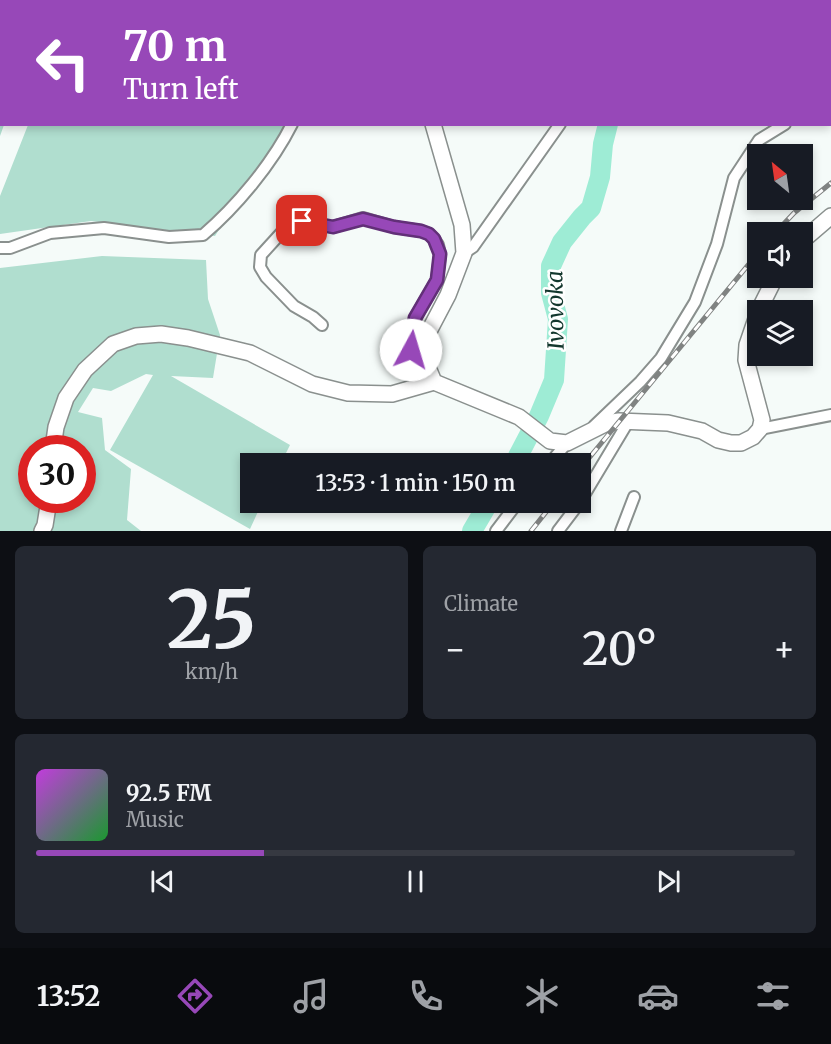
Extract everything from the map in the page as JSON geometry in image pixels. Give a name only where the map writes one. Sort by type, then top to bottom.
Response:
[{"type":"street","points":[[0,248],[10,248],[50,233],[104,228],[169,237],[203,236],[249,186],[291,126]]},
{"type":"street","points":[[434,126],[462,225],[464,253],[448,295],[427,335],[424,358],[434,382]]},
{"type":"street","points":[[464,253],[473,247],[559,126]]},
{"type":"street","points":[[587,432],[640,382],[661,358],[695,302],[717,244],[734,178],[759,140],[782,126]]},
{"type":"street","points":[[813,232],[831,216]]},
{"type":"street","points":[[322,324],[294,306],[266,277],[260,267],[261,255],[292,221],[333,227],[363,219],[429,234],[438,245],[439,267],[437,280],[415,318],[411,350],[417,370],[412,389]]},
{"type":"street","points":[[55,435],[66,398],[85,370],[113,344],[136,336],[160,334],[250,353],[312,384],[348,393],[392,394],[434,382],[519,417],[550,441],[567,443]]},
{"type":"street","points":[[747,345],[747,363]]},
{"type":"street","points":[[558,453],[567,443],[607,423],[668,423],[702,431],[718,440],[741,443],[753,437],[760,429],[762,420],[748,366]]},
{"type":"street","points":[[760,429],[831,415]]},
{"type":"street","points":[[591,484],[628,422]]},
{"type":"street","points":[[621,531],[634,497]]},
{"type":"street","points":[[42,531],[47,513]]},
{"type":"street","points":[[496,531],[510,513]]},
{"type":"street","points":[[558,531],[572,513]]},
{"type":"green space","points":[[28,126],[284,126],[215,236],[91,221],[0,234],[0,196]]},
{"type":"green space","points":[[102,256],[206,260],[208,299],[220,335],[213,378],[171,376],[290,445],[286,453],[240,453],[240,513],[257,513],[250,529],[110,450],[153,375],[146,374],[111,391],[93,388],[78,412],[102,418],[105,450],[131,469],[127,520],[141,531],[0,531],[0,268]]},
{"type":"waterway","name":"Ivovoka","points":[[606,126],[607,130]]},
{"type":"waterway","name":"Ivovoka","points":[[520,453],[554,380],[558,319],[551,293],[551,266],[562,242],[591,208],[600,177],[603,144],[608,126]]},
{"type":"waterway","name":"Ivovoka","points":[[472,531],[483,513]]},
{"type":"railway","points":[[785,222],[831,183]]},
{"type":"railway","points":[[591,456],[747,266]]},
{"type":"railway","points":[[531,531],[545,513]]},
{"type":"route","points":[[302,221],[333,227],[350,221],[375,220],[394,227],[421,231],[434,239],[440,254],[437,280],[415,318],[411,335],[411,350]]}]
